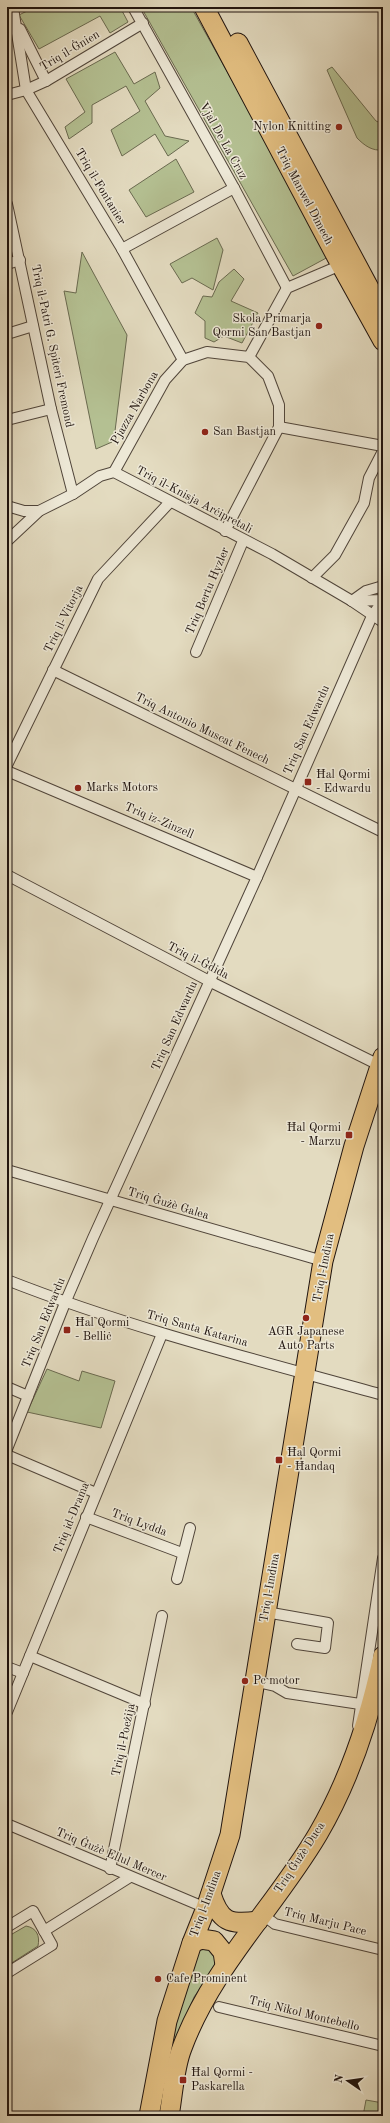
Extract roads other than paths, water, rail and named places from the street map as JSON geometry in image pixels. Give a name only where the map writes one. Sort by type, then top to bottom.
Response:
[{"type":"highway","name":"Triq Manwel Dimech","points":[[204,7],[383,341]]},
{"type":"highway","name":"Triq Manwel Dimech","points":[[219,7],[383,314]]},
{"type":"highway","name":"Triq l-Imdina","points":[[149,2116],[167,2022],[192,1943],[230,1835],[323,1261],[354,1146],[381,1061]]},
{"type":"highway","name":"Triq Ġużè Duca","points":[[225,1965],[266,1920],[318,1834],[348,1774],[360,1742],[383,1656]]},
{"type":"highway","points":[[208,1901],[223,1918],[244,1923],[266,1920]]},
{"type":"highway","points":[[169,2116],[181,2049],[202,2002],[225,1965],[223,1952],[214,1941],[201,1939],[192,1943]]},
{"type":"street","name":"Vjal De La Cruz","points":[[133,7],[234,188],[287,288]]},
{"type":"street","name":"Triq il-Fontanier","points":[[12,8],[26,90],[122,249],[183,360]]},
{"type":"street","name":"Triq il-Fontanier","points":[[15,20],[46,81]]},
{"type":"street","name":"Triq il-Ġnien","points":[[7,94],[26,90],[46,81],[143,23]]},
{"type":"street","points":[[122,249],[234,188]]},
{"type":"street","name":"Triq il-Patri G. Spiteri Fremond","points":[[7,204],[51,409],[73,494]]},
{"type":"street","points":[[7,264],[20,260]]},
{"type":"street","points":[[225,531],[279,427],[279,405],[268,376],[249,357],[287,288],[341,265]]},
{"type":"street","points":[[7,334],[33,326]]},
{"type":"street","name":"Pjazza Narbona","points":[[114,472],[164,380],[183,360],[207,352],[249,357]]},
{"type":"street","points":[[7,420],[51,409]]},
{"type":"street","points":[[279,427],[383,446]]},
{"type":"street","points":[[312,578],[335,555],[364,503],[369,478],[383,451]]},
{"type":"street","points":[[7,541],[39,511],[73,494],[100,476],[114,472]]},
{"type":"street","name":"Triq il-Knisja Arċipretali","points":[[114,472],[243,541],[272,554],[352,601],[372,616],[383,622]]},
{"type":"street","name":"Triq il-Vitorja","points":[[7,765],[98,579],[170,502]]},
{"type":"street","points":[[7,506],[24,511],[39,511]]},
{"type":"street","name":"Triq Bertu Hyzler","points":[[196,652],[243,541]]},
{"type":"street","points":[[352,601],[366,591],[383,586]]},
{"type":"street","points":[[352,601],[383,600]]},
{"type":"street","name":"Triq San Edwardu","points":[[7,1449],[65,1303],[110,1200],[210,982],[372,616],[379,606],[383,604]]},
{"type":"street","name":"Triq Antonio Muscat Fenech","points":[[53,670],[383,832]]},
{"type":"street","name":"Triq iz-Zinzell","points":[[7,771],[257,877]]},
{"type":"street","name":"Triq il-Ġdida","points":[[7,875],[210,982],[381,1061]]},
{"type":"street","name":"Triq Ġużè Galea","points":[[7,1170],[146,1212],[323,1261]]},
{"type":"street","name":"Triq Santa Katarina","points":[[7,1280],[65,1303],[162,1334],[383,1395]]},
{"type":"street","name":"Triq id-Drama","points":[[7,1712],[162,1334]]},
{"type":"street","points":[[7,1387],[28,1396]]},
{"type":"street","points":[[7,1455],[96,1493]]},
{"type":"street","name":"Triq Lydda","points":[[86,1517],[182,1553]]},
{"type":"street","points":[[177,1579],[182,1553],[190,1528]]},
{"type":"street","name":"Triq Ġużè Duca","points":[[372,1699],[383,1558]]},
{"type":"street","points":[[266,1612],[328,1623],[325,1648],[297,1644]]},
{"type":"street","name":"Triq il-Poeżija","points":[[110,1869],[162,1616]]},
{"type":"street","points":[[30,1656],[145,1704]]},
{"type":"street","points":[[7,1667],[23,1674]]},
{"type":"street","points":[[254,1682],[275,1686],[286,1693],[372,1699]]},
{"type":"street","name":"Triq Ġużè Ellul Mercer","points":[[7,1824],[130,1877],[208,1901]]},
{"type":"street","points":[[44,1931],[130,1877]]},
{"type":"street","points":[[7,1927],[34,1911],[52,1945],[7,1973]]},
{"type":"street","name":"Triq Marju Pace","points":[[266,1920],[383,1950]]},
{"type":"street","name":"Triq Nikol Montebello","points":[[219,2007],[383,2046]]},
{"type":"place","name":"Nylon Knitting","points":[[339,127]]},
{"type":"place","name":"Skola Primarja Qormi San Bastjan","points":[[319,326]]},
{"type":"place","name":"San Bastjan","points":[[205,432]]},
{"type":"place","name":"Ħal Qormi - Edwardu","points":[[308,782]]},
{"type":"place","name":"Marks Motors","points":[[78,788]]},
{"type":"place","name":"Ħal Qormi - Marzu","points":[[349,1135]]},
{"type":"place","name":"AGR Japanese Auto Parts","points":[[306,1318]]},
{"type":"place","name":"Ħal Qormi - Belliċ","points":[[67,1330]]},
{"type":"place","name":"Ħal Qormi - Ħandaq","points":[[279,1460]]},
{"type":"place","name":"Pc motor","points":[[245,1681]]},
{"type":"place","name":"Cafe Prominent","points":[[158,1979]]},
{"type":"place","name":"Ħal Qormi - Paskarella","points":[[183,2080]]}]
